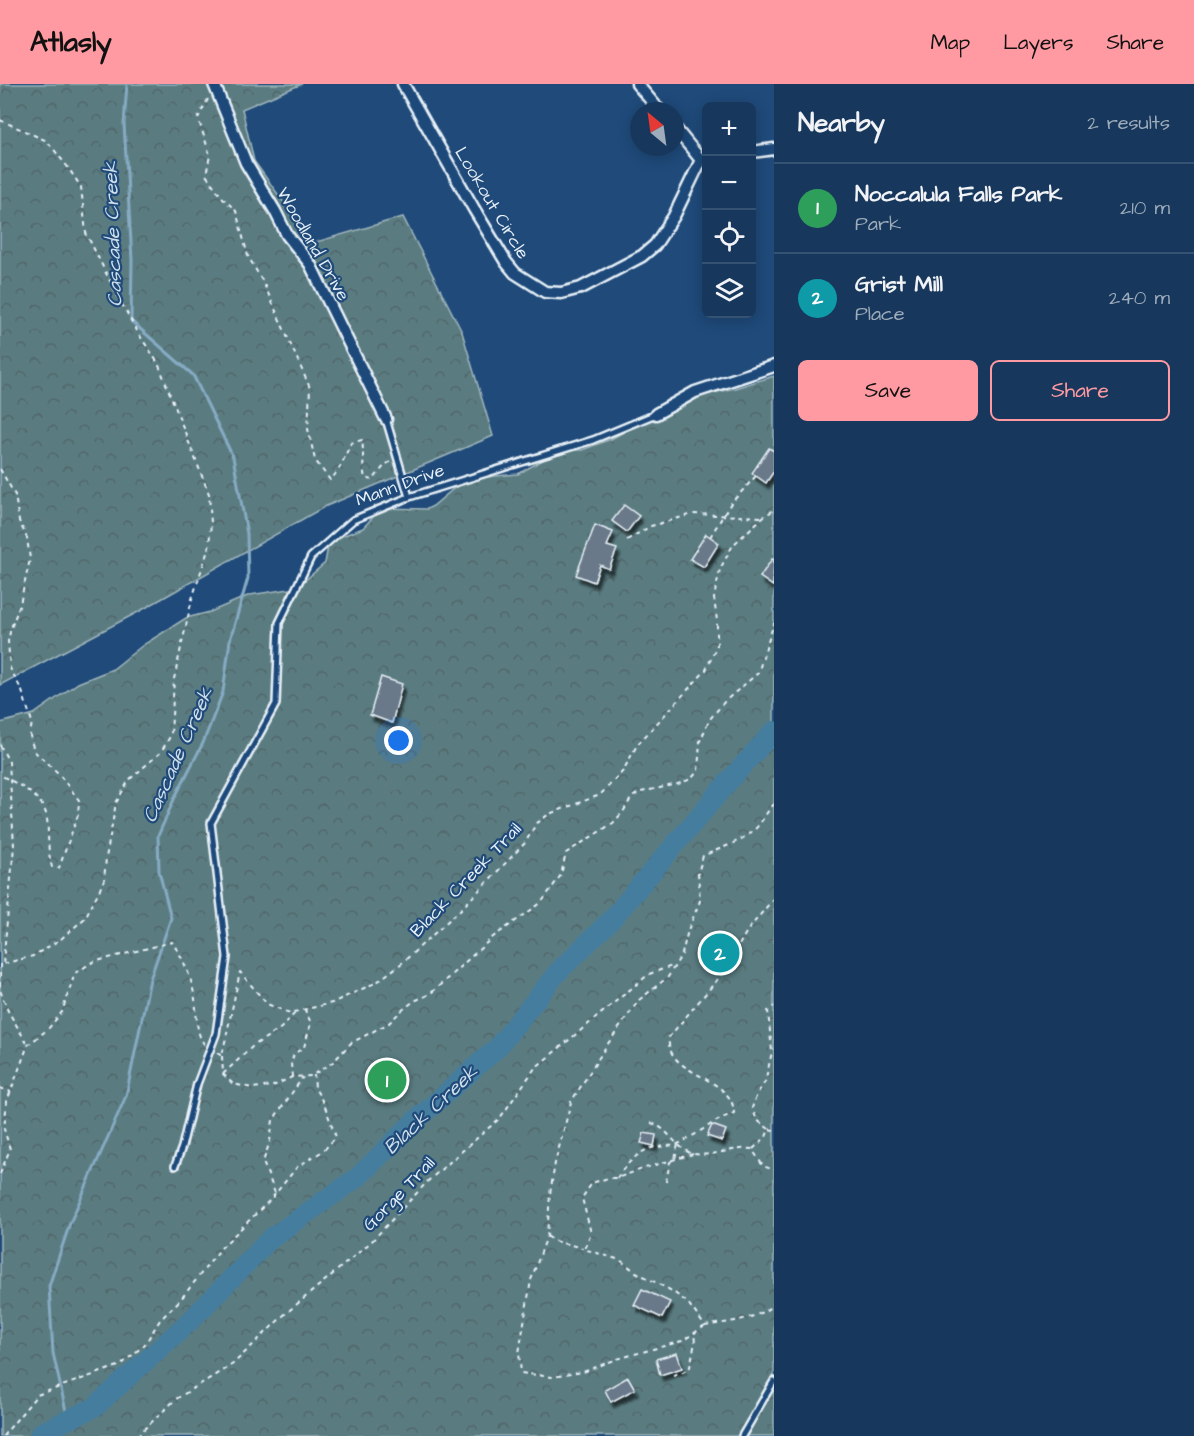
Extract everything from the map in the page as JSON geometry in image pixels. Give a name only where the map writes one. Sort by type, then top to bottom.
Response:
[{"type":"street","name":"Lookout Circle","points":[[403,84],[506,262],[515,273],[545,292],[561,293],[581,288],[642,256],[655,245],[674,216],[702,163]]},
{"type":"street","points":[[637,84],[652,102]]},
{"type":"street","name":"Woodland Drive","points":[[215,85],[246,163],[275,211],[286,236],[310,264],[386,419]]},
{"type":"street","points":[[684,138],[702,157]]},
{"type":"street","points":[[756,151],[774,149]]},
{"type":"street","name":"Mann Drive","points":[[656,414],[695,392],[774,366]]},
{"type":"lane","name":"Mann Drive","points":[[175,1166],[204,1062],[216,1034],[227,957],[211,823],[276,704],[279,623],[311,557],[353,520],[409,496],[593,440],[656,414]]},
{"type":"lane","points":[[386,419],[409,496]]},
{"type":"lane","points":[[742,1436],[774,1381]]},
{"type":"path","points":[[215,85],[198,118],[210,155],[206,175],[236,211],[248,256],[264,284],[310,388],[308,429],[315,460],[330,480],[340,471],[351,443],[362,440],[364,454],[362,468],[365,478],[373,480],[385,465],[398,459]]},
{"type":"path","points":[[0,120],[47,141],[81,188],[86,233],[119,299],[158,363],[209,494],[211,523],[209,547],[192,598],[174,679],[171,735],[161,752],[129,780],[116,802],[104,881],[85,918],[61,939],[33,956],[2,964]]},
{"type":"path","points":[[0,469],[15,495],[19,521],[27,538],[30,559],[20,604],[8,641],[10,668],[22,691],[32,722],[30,736],[34,751],[58,773],[79,800],[78,815],[59,868],[52,867],[48,856],[47,816],[43,806],[29,791],[0,775]]},
{"type":"path","points":[[710,537],[731,502],[756,476]]},
{"type":"path","name":"Black Creek Trail","points":[[222,1056],[240,972],[267,1004],[290,1013],[332,1003],[377,982],[402,963],[461,909],[525,843],[536,824],[549,814],[600,795],[623,771],[637,745],[706,670],[717,645],[714,598],[720,569],[734,545],[763,517],[774,510]]},
{"type":"path","points":[[627,540],[651,526],[672,518],[693,514],[763,517]]},
{"type":"path","points":[[0,1174],[10,1149],[4,1129],[5,1110],[28,1045],[48,1029],[62,1012],[75,973],[93,962],[172,942],[180,953],[194,993],[200,1039],[209,1050],[222,1056],[223,1074],[233,1084],[252,1089],[273,1086],[292,1077],[314,1075],[333,1062],[351,1043],[389,1023],[414,1001],[430,994],[493,937],[541,903],[561,875],[566,853],[613,823],[632,797],[641,792],[678,784],[692,778],[698,771],[700,741],[710,719],[725,701],[758,673],[774,623]]},
{"type":"path","points":[[0,744],[9,762],[14,846],[0,990],[8,1011],[28,1045]]},
{"type":"path","points":[[774,804],[756,828],[743,838],[703,856],[698,873],[700,901],[681,954],[668,976],[639,1000],[571,1102],[555,1163],[547,1236],[531,1280],[519,1353],[521,1373],[552,1377],[583,1372],[617,1359],[682,1341],[705,1326],[746,1318],[768,1310],[774,1304]]},
{"type":"path","points":[[617,1178],[642,1151],[678,1144],[734,1113],[734,1104],[724,1092],[706,1078],[690,1072],[673,1055],[668,1044],[669,1037],[723,973],[747,931],[774,898]]},
{"type":"path","name":"Gorge Trail","points":[[137,1436],[176,1399],[233,1364],[284,1315],[371,1242],[428,1181],[500,1118],[535,1068],[649,974],[673,966]]},
{"type":"path","points":[[774,1006],[768,1011],[772,1052],[765,1082],[752,1108],[757,1120],[765,1128],[774,1130]]},
{"type":"path","points":[[292,1077],[291,1063],[294,1054],[304,1047],[311,1023],[304,1008]]},
{"type":"path","points":[[223,1074],[253,1046],[281,1028],[298,1010]]},
{"type":"path","points":[[3,1436],[38,1395],[121,1365],[146,1344],[160,1320],[181,1299],[222,1247],[275,1194],[297,1166],[322,1151],[336,1137],[324,1104],[315,1088],[314,1075]]},
{"type":"path","points":[[275,1194],[263,1162],[270,1142],[273,1120],[303,1077]]},
{"type":"path","points":[[0,1088],[11,1092]]},
{"type":"path","points":[[651,1123],[656,1124],[693,1154]]},
{"type":"path","points":[[584,1249],[591,1233],[582,1198],[592,1183],[617,1178],[693,1154],[753,1149],[766,1137],[769,1129]]},
{"type":"path","points":[[666,1182],[670,1162],[675,1159],[678,1144]]},
{"type":"path","points":[[753,1149],[763,1166],[774,1170]]},
{"type":"path","points":[[547,1236],[554,1241],[620,1260],[688,1303],[705,1326]]},
{"type":"path","points":[[673,1375],[690,1368],[695,1341],[694,1333]]},
{"type":"green space","points":[[0,84],[302,84],[242,109],[254,161],[313,243],[403,217],[462,332],[493,436],[324,507],[140,611],[0,685]]},
{"type":"green space","points":[[774,376],[774,1436],[0,1436],[0,723],[34,714],[78,683],[113,669],[143,645],[186,618],[210,612],[250,595],[296,588],[325,563],[329,541],[363,528],[381,508],[427,509],[465,479],[518,474],[560,450],[582,450],[611,439],[656,414],[659,420],[679,401]]},
{"type":"building","points":[[769,448],[774,451],[774,471],[766,483],[752,473]]},
{"type":"building","points":[[624,505],[639,516],[627,532],[612,521]]},
{"type":"building","points":[[595,525],[613,532],[607,546],[617,549],[609,569],[600,565],[594,582],[576,575]]},
{"type":"building","points":[[706,534],[719,543],[704,567],[690,559]]},
{"type":"building","points":[[772,559],[774,560],[773,586],[760,577]]},
{"type":"building","points":[[381,677],[402,684],[392,723],[370,715]]},
{"type":"building","points":[[716,942],[732,951],[725,963],[709,954]]},
{"type":"building","points":[[712,1125],[726,1130],[722,1141],[707,1136]]},
{"type":"building","points":[[644,1133],[656,1135],[654,1146],[641,1143]]},
{"type":"building","points":[[642,1289],[670,1302],[662,1318],[634,1305]]},
{"type":"building","points":[[677,1353],[682,1368],[660,1375],[656,1359]]},
{"type":"building","points":[[628,1377],[635,1389],[611,1402],[605,1390]]},
{"type":"waterway","name":"Cascade Creek","points":[[68,1420],[53,1353],[49,1286],[70,1223],[126,1096],[150,979],[171,918],[159,871],[158,836],[203,743],[223,692],[230,640],[248,578],[247,534],[233,457],[193,375],[131,321],[132,260],[124,124],[127,84]]},
{"type":"waterway","name":"Black Creek","points":[[39,1436],[42,1432],[95,1407],[192,1319],[270,1239],[358,1177],[413,1123],[497,1048],[557,973],[611,920],[774,731]]},
{"type":"place","name":"Grist Mill","points":[[720,953]]},
{"type":"place","name":"Noccalula Falls Park","points":[[387,1080]]}]
